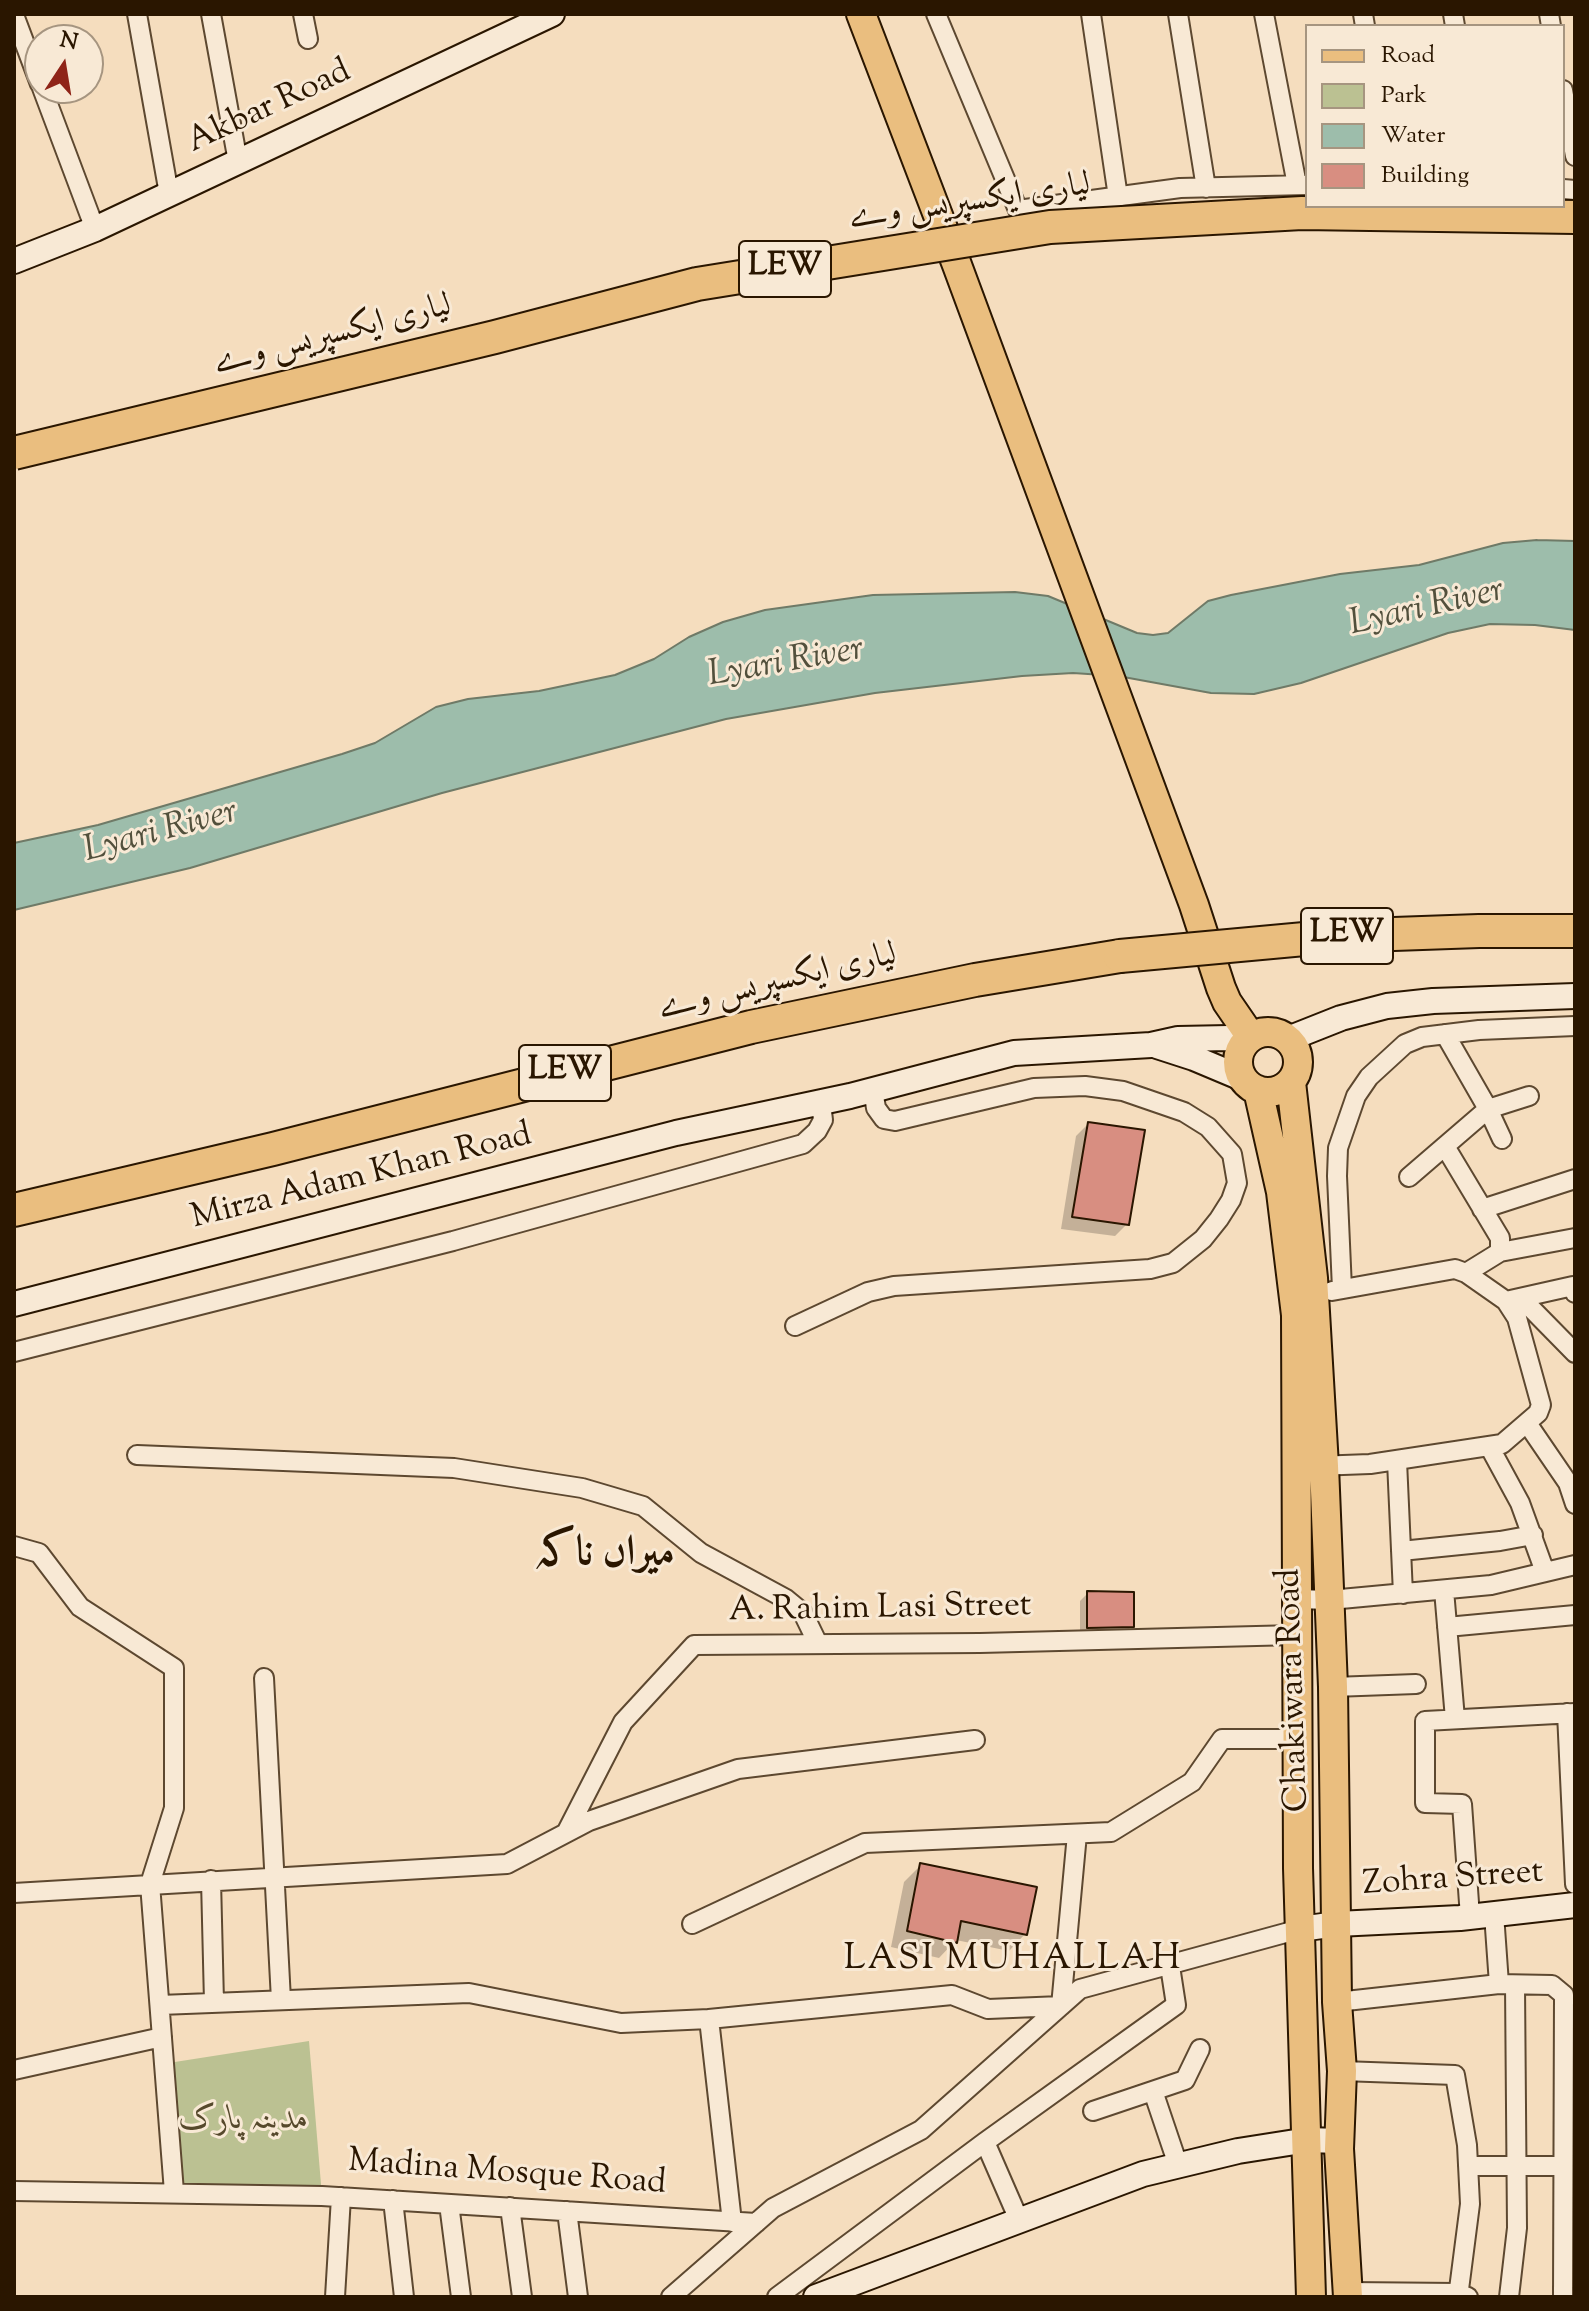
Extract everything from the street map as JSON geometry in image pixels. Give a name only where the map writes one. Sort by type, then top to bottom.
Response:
[{"type":"highway","name":"لیاری ایکسپریس وے","points":[[14,453],[495,337],[697,284],[1050,227],[1302,213],[1575,217]]},
{"type":"highway","name":"لیاری ایکسپریس وے","points":[[14,1210],[287,1146],[751,1027],[975,980],[1120,956],[1323,937],[1575,931]]},
{"type":"main road","name":"Akbar Road","points":[[14,261],[95,229],[552,14]]},
{"type":"main road","points":[[861,14],[957,265],[1227,1002],[1249,1039]]},
{"type":"main road","points":[[1288,1039],[1341,1018],[1387,1006],[1433,1001],[1575,996]]},
{"type":"main road","points":[[1270,1032],[1288,1039],[1298,1055],[1296,1074],[1291,1082],[1275,1091],[1251,1085],[1238,1062],[1240,1052],[1249,1039],[1270,1032]]},
{"type":"main road","name":"Mirza Adam Khan Road","points":[[14,1304],[676,1133],[821,1103],[1014,1053],[1151,1045],[1178,1039],[1249,1039]]},
{"type":"main road","name":"Mirza Adam Khan Road","points":[[1151,1045],[1194,1058],[1251,1085]]},
{"type":"main road","name":"Chakiwara Road","points":[[1291,1082],[1311,1467],[1330,1600],[1337,2002],[1342,2071],[1339,2141],[1348,2294]]},
{"type":"main road","name":"Chakiwara Road","points":[[1251,1085],[1281,1192],[1304,1294]]},
{"type":"main road","name":"Chakiwara Road","points":[[1311,1467],[1296,1635],[1300,1929],[1311,2297]]},
{"type":"main road","name":"Zohra Street","points":[[1300,1929],[1482,1916],[1575,1905]]},
{"type":"main road","points":[[816,2297],[1143,2174],[1238,2151],[1308,2140],[1339,2141]]},
{"type":"street","points":[[137,14],[169,194]]},
{"type":"street","points":[[211,14],[238,162]]},
{"type":"street","points":[[303,14],[308,39]]},
{"type":"street","points":[[936,14],[1018,210],[1180,188],[1302,185],[1264,14]]},
{"type":"street","points":[[1091,14],[1118,197]]},
{"type":"street","points":[[1178,14],[1206,188]]},
{"type":"street","points":[[14,15],[24,41]]},
{"type":"street","points":[[1568,97],[1575,156]]},
{"type":"street","points":[[48,104],[95,229]]},
{"type":"street","points":[[1342,1289],[1338,1148],[1356,1096],[1369,1077],[1405,1044],[1422,1037],[1479,1030],[1575,1026]]},
{"type":"street","points":[[1445,1034],[1502,1139]]},
{"type":"street","points":[[795,1326],[868,1292],[894,1286],[1150,1269],[1173,1263],[1203,1239],[1219,1219],[1237,1183],[1232,1154],[1208,1127],[1170,1106],[1123,1091],[1085,1086],[1034,1088],[895,1121],[884,1119],[876,1108],[873,1090]]},
{"type":"street","points":[[1409,1177],[1488,1109],[1529,1096]]},
{"type":"street","points":[[14,1352],[453,1241],[803,1144],[817,1131],[823,1120],[821,1103]]},
{"type":"street","points":[[1446,1148],[1500,1238],[1500,1252]]},
{"type":"street","points":[[1482,1209],[1575,1179]]},
{"type":"street","points":[[1466,1273],[1500,1252],[1575,1238]]},
{"type":"street","points":[[1304,1294],[1455,1269],[1513,1300],[1575,1353]]},
{"type":"street","points":[[1513,1300],[1573,1286],[1575,1293]]},
{"type":"street","points":[[1311,1467],[1397,1461],[1502,1444],[1538,1413],[1541,1405],[1513,1300]]},
{"type":"street","points":[[1527,1423],[1568,1483],[1575,1504]]},
{"type":"street","points":[[1489,1446],[1533,1535],[1545,1572]]},
{"type":"street","points":[[137,1455],[454,1468],[582,1488],[643,1506],[701,1553],[786,1599],[803,1613],[818,1644]]},
{"type":"street","points":[[1397,1461],[1403,1594]]},
{"type":"street","points":[[1401,1551],[1533,1535]]},
{"type":"street","points":[[14,1546],[39,1553],[80,1607],[174,1668],[174,1808],[150,1884],[174,2192]]},
{"type":"street","points":[[1297,1599],[1330,1600],[1491,1585],[1575,1565]]},
{"type":"street","points":[[1444,1590],[1455,1719]]},
{"type":"street","points":[[1447,1627],[1575,1615]]},
{"type":"street","name":"A. Rahim Lasi Street","points":[[566,1833],[623,1722],[694,1645],[980,1643],[1296,1635]]},
{"type":"street","points":[[264,1678],[277,1876],[281,2000]]},
{"type":"street","points":[[1333,1687],[1416,1684]]},
{"type":"street","points":[[1509,2297],[1517,2228],[1507,1984],[1482,1916],[1462,1804],[1425,1803],[1425,1721],[1571,1713],[1575,1884]]},
{"type":"street","points":[[692,1924],[865,1843],[1111,1832],[1192,1782],[1222,1739],[1297,1739]]},
{"type":"street","points":[[14,1893],[507,1864],[589,1821],[738,1769],[975,1740]]},
{"type":"street","points":[[1061,2006],[1077,1834]]},
{"type":"street","points":[[211,1880],[214,2002]]},
{"type":"street","points":[[671,2297],[773,2208],[921,2130],[1080,1989],[1300,1929]]},
{"type":"street","points":[[777,2297],[1176,2005],[1170,1966]]},
{"type":"street","points":[[1337,2002],[1507,1984],[1552,1985],[1564,1995],[1563,2297]]},
{"type":"street","points":[[160,2005],[469,1993],[621,2023],[709,2019],[952,1995],[988,2009],[1061,2006]]},
{"type":"street","points":[[709,2019],[732,2222]]},
{"type":"street","points":[[14,2070],[162,2037]]},
{"type":"street","points":[[1093,2111],[1185,2080],[1200,2049]]},
{"type":"street","points":[[1342,2071],[1455,2075],[1468,2166],[1470,2204],[1462,2296],[1348,2294]]},
{"type":"street","points":[[1153,2091],[1178,2165]]},
{"type":"street","points":[[985,2142],[1019,2220]]},
{"type":"street","points":[[1468,2166],[1563,2166]]},
{"type":"street","name":"Madina Mosque Road","points":[[14,2191],[341,2197],[756,2223]]},
{"type":"street","points":[[335,2297],[341,2197]]},
{"type":"street","points":[[393,2200],[404,2297]]},
{"type":"street","points":[[449,2204],[461,2297]]},
{"type":"street","points":[[510,2207],[522,2297]]},
{"type":"street","points":[[567,2211],[578,2297]]},
{"type":"green space","name":"مدینہ پارک","points":[[309,2041],[322,2196],[174,2192],[162,2064]]},
{"type":"water","name":"Lyari River","points":[[1575,541],[1575,630],[1490,624],[1448,633],[1301,683],[1254,694],[1211,693],[1118,676],[1073,673],[875,693],[726,719],[442,793],[190,868],[14,910],[14,843],[98,825],[342,754],[375,743],[436,707],[615,675],[654,659],[689,637],[723,622],[765,610],[873,595],[1015,592],[1048,596],[1137,633],[1153,635],[1168,633],[1208,601],[1231,595],[1340,574],[1419,565],[1503,543]]},
{"type":"building","points":[[1088,1122],[1145,1130],[1129,1225],[1072,1217]]},
{"type":"building","points":[[1087,1591],[1134,1592],[1134,1627],[1087,1628]]},
{"type":"building","points":[[920,1863],[1037,1887],[1027,1935],[961,1921],[957,1943],[907,1931]]},
{"type":"district","name":"میراں ناکہ","points":[[604,1557]]},
{"type":"district","name":"LASI MUHALLAH","points":[[1013,1962]]}]
